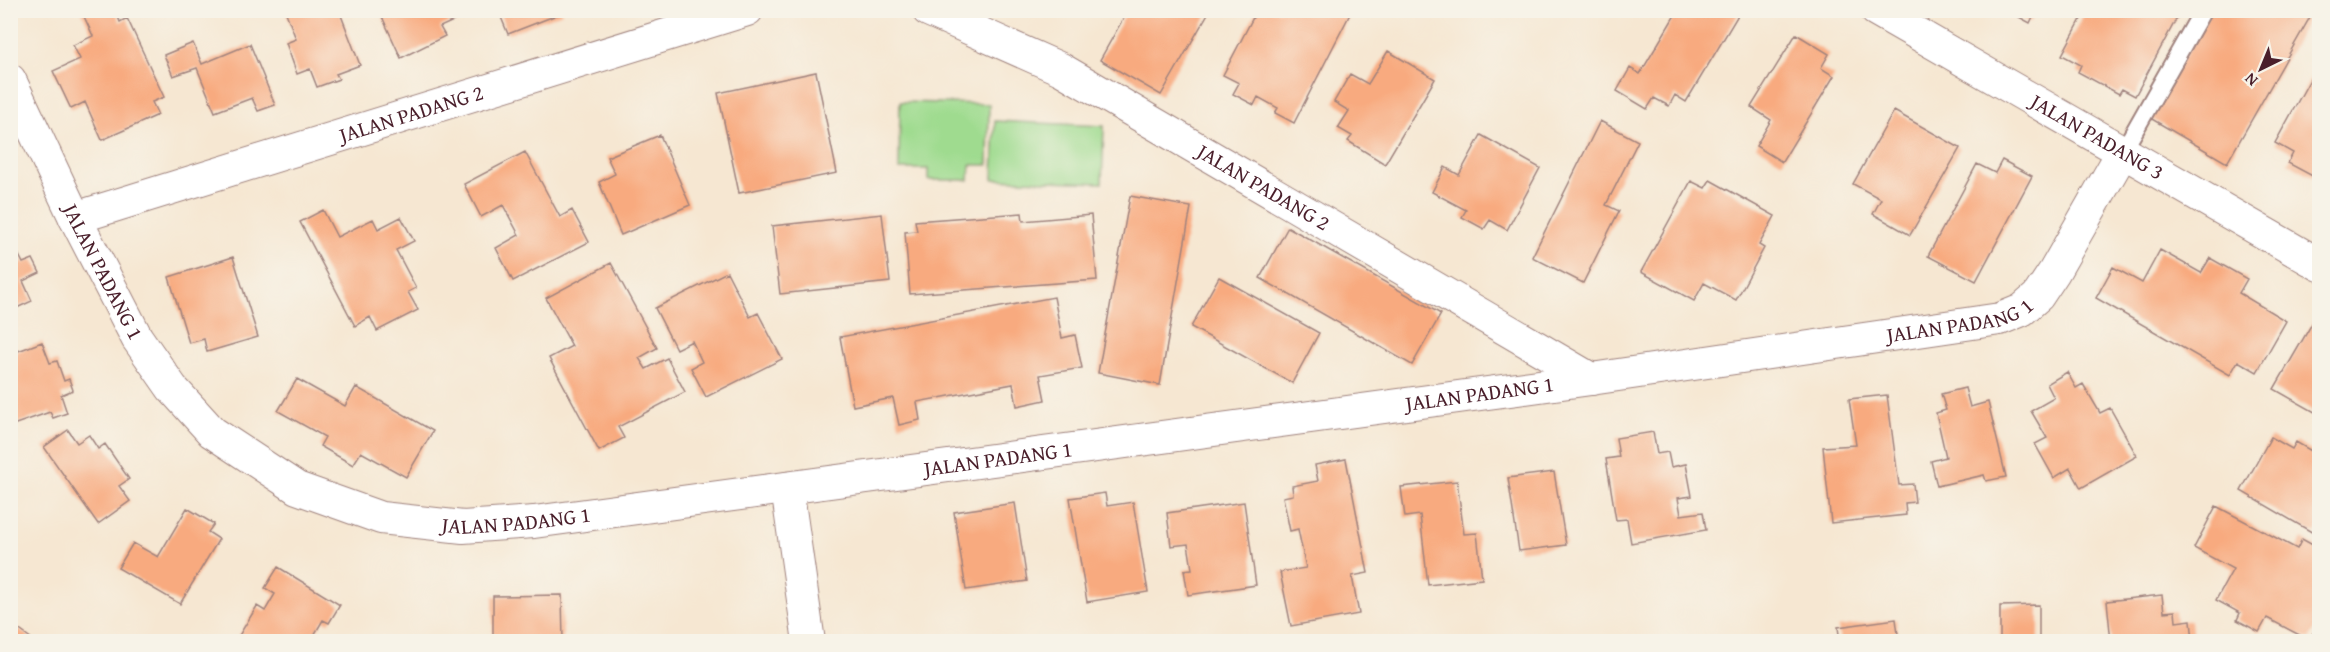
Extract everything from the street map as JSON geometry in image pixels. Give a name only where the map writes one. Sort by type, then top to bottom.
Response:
[{"type":"street","name":"JALAN PADANG 2","points":[[75,218],[747,10]]},
{"type":"street","name":"JALAN PADANG 2","points":[[928,10],[985,22],[1061,69],[1591,379]]},
{"type":"street","name":"JALAN PADANG 3","points":[[1876,10],[2319,265]]},
{"type":"street","name":"JALAN PADANG 1","points":[[10,80],[75,218],[137,338],[172,388],[212,432],[297,488],[381,518],[463,527],[534,522],[787,488],[1591,379],[2000,319],[2022,310],[2038,296],[2122,153]]},
{"type":"street","points":[[787,488],[809,642]]},
{"type":"lane","points":[[2122,153],[2203,10]]},
{"type":"green space","points":[[900,102],[989,104],[988,165],[970,165],[969,180],[928,180],[928,169],[899,169]]},
{"type":"green space","points":[[995,121],[1104,126],[1102,183],[993,179]]},
{"type":"building","points":[[81,10],[115,10],[120,22],[127,18],[164,97],[152,102],[158,115],[102,140],[85,102],[71,109],[53,71],[80,59],[73,45],[93,36]]},
{"type":"building","points":[[285,10],[339,10],[360,65],[336,74],[339,79],[317,87],[310,69],[297,74],[286,43],[296,39]]},
{"type":"building","points":[[379,10],[459,10],[462,17],[440,27],[445,36],[401,58]]},
{"type":"building","points":[[498,10],[561,10],[562,13],[508,34]]},
{"type":"building","points":[[1128,10],[1210,10],[1161,95],[1100,60]]},
{"type":"building","points":[[1257,10],[1352,10],[1294,123],[1275,113],[1278,108],[1258,97],[1254,105],[1233,94],[1239,83],[1223,75]]},
{"type":"building","points":[[1678,10],[1731,10],[1738,15],[1686,102],[1675,95],[1669,106],[1654,98],[1647,109],[1617,91],[1630,68],[1640,74]]},
{"type":"building","points":[[2006,10],[2036,10],[2030,23]]},
{"type":"building","points":[[2086,10],[2181,10],[2135,96],[2122,89],[2119,94],[2078,72],[2081,65],[2062,55]]},
{"type":"building","points":[[2211,10],[2314,10],[2227,163],[2150,118]]},
{"type":"building","points":[[1796,34],[1829,54],[1821,68],[1834,76],[1782,162],[1756,146],[1771,120],[1751,107]]},
{"type":"building","points":[[193,43],[202,64],[250,44],[275,105],[258,111],[252,98],[215,112],[197,68],[173,76],[164,55]]},
{"type":"building","points":[[1388,51],[1435,79],[1385,164],[1348,141],[1352,136],[1338,128],[1349,111],[1334,102],[1350,74],[1368,84]]},
{"type":"building","points":[[816,72],[837,173],[739,193],[718,93]]},
{"type":"building","points":[[2313,74],[2320,78],[2320,180],[2288,163],[2293,153],[2275,143]]},
{"type":"building","points":[[1894,111],[1960,148],[1910,235],[1873,214],[1881,199],[1853,184]]},
{"type":"building","points":[[1600,121],[1638,141],[1606,205],[1619,211],[1583,283],[1532,257]]},
{"type":"building","points":[[660,135],[690,205],[621,235],[599,182],[615,174],[607,157]]},
{"type":"building","points":[[1481,135],[1540,168],[1507,230],[1490,220],[1484,229],[1462,217],[1466,210],[1432,192],[1445,167],[1459,175]]},
{"type":"building","points":[[525,152],[560,217],[572,210],[589,242],[513,281],[496,248],[519,235],[503,205],[481,217],[464,184]]},
{"type":"building","points":[[2002,160],[2032,176],[1976,281],[1928,256],[1977,164],[1995,173]]},
{"type":"building","points":[[1710,180],[1775,216],[1759,245],[1764,248],[1736,300],[1704,283],[1694,301],[1641,272],[1691,181],[1705,188]]},
{"type":"building","points":[[1130,196],[1191,207],[1160,385],[1098,373]]},
{"type":"building","points":[[323,210],[337,237],[373,219],[378,229],[401,217],[414,241],[396,250],[416,288],[408,292],[418,310],[377,331],[370,317],[355,326],[300,222]]},
{"type":"building","points":[[1022,213],[1023,221],[1091,215],[1097,280],[910,294],[905,232],[917,231],[915,221]]},
{"type":"building","points":[[882,214],[890,282],[780,294],[772,226]]},
{"type":"building","points":[[1288,227],[1441,314],[1412,365],[1260,278]]},
{"type":"building","points":[[10,238],[23,263],[33,259],[40,273],[23,281],[32,301],[10,311]]},
{"type":"building","points":[[2160,250],[2201,273],[2210,258],[2247,279],[2239,293],[2286,321],[2257,372],[2238,361],[2230,375],[2096,298],[2113,267],[2142,283]]},
{"type":"building","points":[[233,257],[258,337],[207,352],[204,339],[189,343],[169,277]]},
{"type":"building","points":[[611,263],[657,348],[639,358],[646,369],[667,358],[685,392],[618,427],[624,438],[599,451],[549,358],[572,346],[546,298]]},
{"type":"building","points":[[727,272],[750,317],[758,313],[782,359],[706,397],[691,368],[702,362],[692,341],[676,349],[655,308]]},
{"type":"building","points":[[1219,277],[1319,333],[1292,383],[1191,327]]},
{"type":"building","points":[[1054,297],[1062,338],[1075,335],[1082,368],[1040,375],[1045,400],[1017,406],[1013,384],[917,402],[920,420],[899,425],[893,398],[853,406],[840,337]]},
{"type":"building","points":[[2317,315],[2320,316],[2320,415],[2274,389]]},
{"type":"building","points":[[42,342],[50,363],[57,361],[64,381],[69,379],[73,390],[61,395],[67,413],[53,418],[50,412],[10,426],[10,354]]},
{"type":"building","points":[[2067,372],[2076,388],[2083,384],[2100,413],[2110,408],[2137,456],[2081,488],[2070,468],[2054,478],[2035,444],[2047,438],[2031,411],[2054,398],[2047,384]]},
{"type":"building","points":[[297,379],[345,406],[356,387],[433,431],[406,477],[361,452],[353,465],[320,446],[325,437],[278,411]]},
{"type":"building","points":[[1965,388],[1970,407],[1988,402],[2006,477],[1986,481],[1984,475],[1937,486],[1931,461],[1946,457],[1936,413],[1946,410],[1941,394]]},
{"type":"building","points":[[1887,395],[1899,485],[1913,484],[1915,502],[1905,503],[1906,515],[1831,523],[1823,447],[1856,445],[1849,399]]},
{"type":"building","points":[[68,430],[77,443],[89,435],[98,449],[105,444],[129,479],[119,486],[130,501],[98,524],[44,447]]},
{"type":"building","points":[[1653,432],[1657,454],[1668,452],[1671,467],[1686,464],[1692,496],[1678,498],[1681,515],[1703,512],[1706,530],[1631,543],[1627,519],[1616,520],[1606,459],[1619,457],[1616,438]]},
{"type":"building","points":[[2271,437],[2292,449],[2296,442],[2320,456],[2320,526],[2315,534],[2241,491]]},
{"type":"building","points":[[1346,459],[1368,573],[1352,576],[1359,614],[1291,626],[1280,572],[1306,568],[1298,529],[1290,531],[1283,497],[1293,495],[1292,486],[1318,481],[1315,465]]},
{"type":"building","points":[[1554,472],[1566,545],[1519,551],[1508,478]]},
{"type":"building","points":[[1457,481],[1464,534],[1477,533],[1482,579],[1428,585],[1420,515],[1405,517],[1401,487]]},
{"type":"building","points":[[1105,493],[1107,506],[1133,502],[1148,592],[1087,602],[1070,498]]},
{"type":"building","points":[[1244,502],[1256,585],[1188,595],[1184,570],[1192,569],[1188,544],[1171,546],[1167,513]]},
{"type":"building","points":[[1015,503],[1027,581],[966,590],[954,512]]},
{"type":"building","points":[[2216,506],[2297,549],[2302,539],[2320,549],[2320,621],[2309,640],[2267,618],[2259,632],[2237,620],[2240,613],[2216,600],[2233,569],[2194,548]]},
{"type":"building","points":[[187,508],[214,524],[208,532],[219,539],[180,604],[118,568],[133,543],[158,557]]},
{"type":"building","points":[[278,567],[340,605],[329,623],[323,620],[310,642],[235,642],[257,606],[265,611],[275,594],[265,588]]},
{"type":"building","points":[[562,595],[563,642],[493,642],[493,596]]},
{"type":"building","points":[[2162,595],[2164,612],[2175,611],[2176,622],[2191,620],[2193,642],[2111,642],[2107,601]]},
{"type":"building","points":[[2039,605],[2039,642],[2000,642],[2000,606]]},
{"type":"building","points":[[1896,619],[1899,642],[1840,642],[1838,627]]},
{"type":"building","points":[[10,623],[32,639],[31,642],[10,642]]}]
